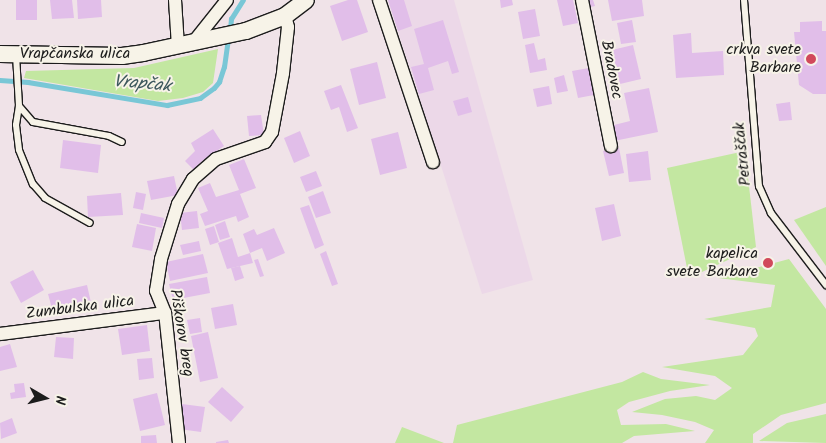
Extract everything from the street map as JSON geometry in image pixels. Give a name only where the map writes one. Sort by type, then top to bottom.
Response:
[{"type":"main road","name":"Vrapčanska ulica","points":[[11,60],[122,56],[185,46],[262,26],[285,16],[306,0]]},
{"type":"street","points":[[175,0],[185,46]]},
{"type":"street","points":[[185,46],[227,0]]},
{"type":"street","points":[[379,0],[433,162]]},
{"type":"street","name":"Bradovec","points":[[582,0],[611,146]]},
{"type":"street","name":"Piškorov breg","points":[[179,443],[164,313],[156,291],[168,232],[185,190],[193,179],[216,159],[266,142],[272,132],[283,73],[288,27],[285,16]]},
{"type":"street","name":"Zumbulska ulica","points":[[0,334],[164,313]]},
{"type":"lane","name":"Petraščak","points":[[744,0],[759,186],[771,214],[826,285]]},
{"type":"lane","points":[[11,60],[19,106],[16,125],[19,150],[33,184],[45,198],[90,223]]},
{"type":"lane","points":[[19,106],[33,122],[109,136],[122,142]]},
{"type":"shaded area","points":[[388,0],[454,0],[533,280],[482,294]]},
{"type":"green space","points":[[218,49],[213,83],[203,92],[183,98],[158,101],[24,78],[26,71],[134,68]]},
{"type":"green space","points":[[745,151],[756,247],[689,278],[667,168]]},
{"type":"green space","points":[[826,207],[826,266],[794,220]]},
{"type":"green space","points":[[789,259],[826,309],[826,403],[781,415],[753,434],[753,443],[705,443],[714,430],[695,422],[662,415],[632,412],[665,399],[696,396],[715,400],[732,388],[715,376],[662,367],[743,355],[758,336],[755,328],[704,319],[771,307],[775,285],[718,278]]},
{"type":"green space","points":[[643,372],[661,379],[710,385],[670,391],[629,402],[617,410],[621,425],[666,424],[695,431],[634,436],[622,443],[453,443],[457,425],[622,382]]},
{"type":"green space","points":[[826,414],[826,443],[759,441],[787,423]]},
{"type":"green space","points":[[402,427],[444,443],[395,443]]},
{"type":"building","points":[[16,0],[37,0],[37,20],[16,20]]},
{"type":"building","points":[[50,0],[72,0],[74,18],[52,19]]},
{"type":"building","points":[[77,0],[101,0],[102,17],[78,19]]},
{"type":"building","points":[[348,0],[357,0],[368,32],[342,41],[330,6]]},
{"type":"building","points":[[388,0],[404,0],[412,26],[398,31]]},
{"type":"building","points":[[500,0],[512,0],[513,5],[501,8]]},
{"type":"building","points":[[557,0],[573,0],[578,23],[563,26]]},
{"type":"building","points":[[584,0],[593,0],[595,6],[586,8]]},
{"type":"building","points":[[608,0],[642,0],[644,16],[612,21]]},
{"type":"building","points":[[535,9],[540,36],[523,39],[518,12]]},
{"type":"building","points":[[443,20],[459,72],[452,74],[448,61],[428,68],[434,90],[419,94],[411,67],[424,64],[414,29]]},
{"type":"building","points":[[632,20],[636,42],[621,44],[617,23]]},
{"type":"building","name":"crkva svete Barbare","points":[[822,21],[822,31],[826,31],[826,94],[813,94],[799,85],[794,32],[800,32],[800,22]]},
{"type":"building","points":[[691,33],[692,53],[723,51],[724,75],[676,78],[673,35]]},
{"type":"building","points":[[534,43],[538,60],[545,58],[547,70],[530,73],[525,45]]},
{"type":"building","points":[[633,45],[641,79],[620,84],[612,50]]},
{"type":"building","points":[[377,62],[386,98],[359,105],[350,69]]},
{"type":"building","points":[[589,68],[594,95],[578,98],[572,71]]},
{"type":"building","points":[[564,75],[568,91],[557,93],[554,78]]},
{"type":"building","points":[[341,85],[358,128],[347,132],[339,107],[331,110],[324,91]]},
{"type":"building","points":[[549,86],[552,104],[537,107],[533,89]]},
{"type":"building","points":[[649,88],[658,132],[614,141],[610,126],[630,121],[624,93]]},
{"type":"building","points":[[468,97],[472,112],[458,116],[453,101]]},
{"type":"building","points":[[790,102],[792,120],[779,121],[776,104]]},
{"type":"building","points":[[261,115],[264,135],[249,136],[247,116]]},
{"type":"building","points":[[213,129],[224,146],[202,161],[194,170],[185,161],[195,151],[191,143]]},
{"type":"building","points":[[300,131],[310,156],[294,163],[284,138]]},
{"type":"building","points":[[398,132],[407,168],[380,175],[371,139]]},
{"type":"building","points":[[63,140],[101,145],[98,173],[60,168]]},
{"type":"building","points":[[619,148],[624,173],[609,176],[603,151]]},
{"type":"building","points":[[648,151],[651,180],[629,182],[626,154]]},
{"type":"building","points":[[244,159],[256,188],[240,194],[249,217],[238,222],[236,216],[205,226],[200,214],[208,211],[198,188],[210,183],[216,197],[239,190],[229,165]]},
{"type":"building","points":[[316,171],[322,186],[306,192],[300,177]]},
{"type":"building","points":[[174,176],[178,195],[151,200],[147,181]]},
{"type":"building","points":[[323,191],[331,213],[316,218],[308,197]]},
{"type":"building","points":[[136,192],[146,194],[143,210],[133,208]]},
{"type":"building","points":[[121,193],[123,215],[88,217],[87,196]]},
{"type":"building","points":[[614,204],[621,236],[602,241],[595,208]]},
{"type":"building","points":[[309,205],[324,245],[315,249],[300,208]]},
{"type":"building","points":[[197,211],[199,228],[182,230],[180,213]]},
{"type":"building","points":[[141,213],[164,218],[162,228],[139,223]]},
{"type":"building","points":[[225,221],[230,237],[220,240],[215,225]]},
{"type":"building","points":[[137,224],[156,228],[152,251],[132,247]]},
{"type":"building","points":[[214,226],[219,242],[210,245],[205,229]]},
{"type":"building","points":[[274,228],[285,253],[267,261],[262,248],[250,253],[243,234],[254,229],[257,235]]},
{"type":"building","points":[[232,238],[238,257],[250,253],[253,263],[227,269],[218,243]]},
{"type":"building","points":[[199,241],[201,251],[183,255],[180,245]]},
{"type":"building","points":[[326,251],[338,284],[332,286],[320,254]]},
{"type":"building","points":[[203,254],[208,273],[170,281],[166,262]]},
{"type":"building","points":[[258,259],[264,276],[260,277],[254,260]]},
{"type":"building","points":[[240,266],[244,278],[235,281],[231,268]]},
{"type":"building","points":[[33,270],[44,290],[21,303],[10,282]]},
{"type":"building","points":[[207,277],[210,293],[173,300],[169,284]]},
{"type":"building","points":[[87,285],[92,307],[54,316],[48,294]]},
{"type":"building","points":[[233,304],[237,325],[215,329],[211,308]]},
{"type":"building","points":[[200,318],[202,332],[190,334],[187,320]]},
{"type":"building","points":[[147,325],[150,351],[122,355],[118,329]]},
{"type":"building","points":[[208,332],[218,378],[200,382],[191,336]]},
{"type":"building","points":[[56,337],[74,338],[73,359],[54,357]]},
{"type":"building","points":[[10,344],[17,367],[0,371],[0,347]]},
{"type":"building","points":[[152,358],[154,378],[139,380],[137,359]]},
{"type":"building","points":[[24,383],[26,397],[11,399],[10,393],[15,392],[14,384]]},
{"type":"building","points":[[222,387],[244,407],[231,422],[208,402]]},
{"type":"building","points":[[157,393],[165,425],[140,431],[133,399]]},
{"type":"building","points":[[182,404],[205,407],[201,432],[179,429]]},
{"type":"building","points":[[12,418],[17,433],[1,439],[0,423]]},
{"type":"building","points":[[156,435],[157,443],[141,443],[141,436]]},
{"type":"building","points":[[228,440],[229,443],[216,443],[216,442]]},
{"type":"waterway","name":"Vrapčak","points":[[230,30],[231,19],[243,0]]},
{"type":"waterway","name":"Vrapčak","points":[[0,80],[28,82],[167,105],[200,98],[214,88],[219,82],[224,67],[228,38]]},
{"type":"place","name":"crkva svete Barbare","points":[[811,59]]},
{"type":"place","name":"kapelica svete Barbare","points":[[768,263]]}]
